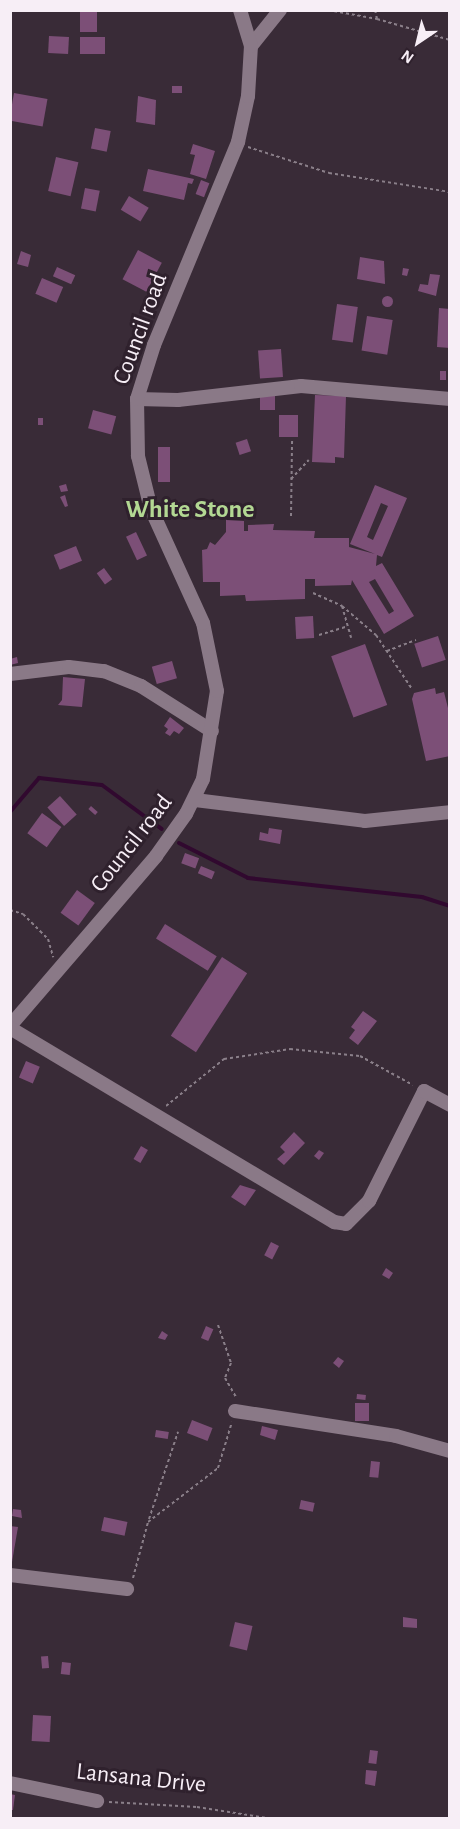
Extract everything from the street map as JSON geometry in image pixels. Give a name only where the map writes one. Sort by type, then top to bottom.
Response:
[{"type":"street","name":"Council road","points":[[10,1027],[156,856],[195,800],[212,731],[217,691],[203,623],[151,509],[138,456],[138,399],[154,345],[238,142],[248,96],[251,46],[240,10]]},
{"type":"street","points":[[251,46],[280,10]]},
{"type":"street","points":[[138,399],[178,400],[301,386],[450,399]]},
{"type":"street","points":[[10,674],[69,667],[104,670],[141,686],[212,731]]},
{"type":"street","points":[[195,800],[365,820],[450,812]]},
{"type":"street","points":[[10,1027],[334,1222],[346,1224],[369,1202],[424,1091],[450,1105]]},
{"type":"street","points":[[235,1411],[396,1436],[450,1451]]},
{"type":"street","points":[[10,1575],[127,1589]]},
{"type":"street","name":"Lansana Drive","points":[[10,1783],[97,1801]]},
{"type":"path","points":[[328,10],[377,19],[450,40]]},
{"type":"path","points":[[375,10],[377,19]]},
{"type":"path","points":[[238,142],[329,172],[450,192]]},
{"type":"path","points":[[291,516],[292,441]]},
{"type":"path","points":[[291,478],[309,460]]},
{"type":"path","points":[[313,593],[342,606],[376,635],[412,689]]},
{"type":"path","points":[[342,606],[351,638]]},
{"type":"path","points":[[319,635],[348,626]]},
{"type":"path","points":[[387,651],[416,640]]},
{"type":"path","points":[[10,910],[23,914],[48,939],[56,971]]},
{"type":"path","points":[[156,1115],[189,1084],[224,1059],[290,1049],[360,1056],[424,1091]]},
{"type":"path","points":[[148,1522],[218,1468],[238,1402],[225,1378],[231,1363],[218,1325]]},
{"type":"path","points":[[127,1589],[136,1573],[148,1522],[178,1432]]},
{"type":"path","name":"Lansana Drive","points":[[97,1801],[197,1807],[267,1818]]},
{"type":"building","points":[[80,10],[97,10],[97,32],[80,32]]},
{"type":"building","points":[[49,36],[69,37],[68,54],[48,53]]},
{"type":"building","points":[[80,37],[105,37],[105,54],[80,54]]},
{"type":"building","points":[[172,86],[182,86],[182,93],[172,93]]},
{"type":"building","points":[[14,93],[47,99],[43,126],[10,121]]},
{"type":"building","points":[[138,96],[156,100],[155,125],[136,122]]},
{"type":"building","points":[[95,128],[111,131],[107,152],[91,149]]},
{"type":"building","points":[[193,144],[215,151],[206,179],[190,174],[195,155],[190,154]]},
{"type":"building","points":[[56,157],[78,162],[71,196],[48,191]]},
{"type":"building","points":[[148,169],[194,179],[192,184],[188,183],[184,200],[143,191]]},
{"type":"building","points":[[201,180],[209,183],[204,197],[196,194]]},
{"type":"building","points":[[85,188],[100,191],[96,211],[81,209]]},
{"type":"building","points":[[129,196],[149,208],[140,222],[121,210]]},
{"type":"building","points":[[138,250],[162,263],[146,292],[123,279]]},
{"type":"building","points":[[21,251],[31,255],[28,267],[17,264]]},
{"type":"building","points":[[360,257],[384,261],[385,284],[357,279]]},
{"type":"building","points":[[57,267],[75,275],[71,284],[53,276]]},
{"type":"building","points":[[403,268],[409,269],[407,276],[402,275]]},
{"type":"building","points":[[430,274],[440,275],[436,296],[418,291],[420,284],[428,285]]},
{"type":"building","points":[[42,278],[63,287],[57,303],[35,294]]},
{"type":"building","points":[[387,295],[393,301],[387,307],[381,301]]},
{"type":"building","points":[[337,304],[358,307],[353,343],[332,340]]},
{"type":"building","points":[[439,308],[450,309],[450,348],[437,347]]},
{"type":"building","points":[[367,316],[393,320],[387,355],[362,351]]},
{"type":"building","points":[[281,349],[283,377],[260,379],[258,351]]},
{"type":"building","points":[[440,371],[446,371],[446,380],[440,380]]},
{"type":"building","points":[[260,395],[275,395],[275,410],[260,410]]},
{"type":"building","points":[[315,395],[346,396],[344,458],[335,457],[335,463],[312,462]]},
{"type":"building","points":[[93,410],[116,416],[111,435],[88,428]]},
{"type":"building","points":[[279,415],[298,415],[298,437],[279,437]]},
{"type":"building","points":[[38,418],[43,418],[43,425],[38,425]]},
{"type":"building","points":[[247,439],[251,451],[240,455],[236,443]]},
{"type":"building","points":[[158,447],[170,447],[170,482],[158,482]]},
{"type":"building","points":[[66,484],[68,491],[61,492],[59,486]]},
{"type":"building","points":[[375,485],[407,498],[382,557],[377,555],[376,566],[382,563],[414,616],[384,634],[352,580],[351,585],[315,586],[315,579],[305,579],[305,599],[246,601],[245,595],[220,596],[220,582],[203,582],[202,550],[207,549],[210,542],[215,545],[226,532],[226,520],[244,521],[244,531],[248,531],[248,525],[274,524],[273,530],[315,531],[314,538],[349,538],[349,547],[375,554],[350,544]],"holes":[[[381,503],[388,506],[373,540],[367,537]],[[375,579],[394,611],[389,614],[369,582]]]},
{"type":"building","points":[[65,495],[68,506],[65,507],[60,497]]},
{"type":"building","points":[[136,532],[147,556],[137,560],[126,537]]},
{"type":"building","points":[[76,546],[82,561],[60,570],[54,555]]},
{"type":"building","points":[[104,568],[112,579],[105,585],[97,573]]},
{"type":"building","points":[[313,616],[314,638],[296,639],[295,617]]},
{"type":"building","points":[[438,636],[446,660],[422,668],[414,644]]},
{"type":"building","points":[[365,644],[387,705],[353,717],[331,656]]},
{"type":"building","points":[[17,657],[18,663],[10,665],[10,659]]},
{"type":"building","points":[[172,661],[177,678],[157,684],[152,667]]},
{"type":"building","points":[[63,677],[85,679],[82,707],[58,705],[62,700]]},
{"type":"building","points":[[435,688],[436,694],[444,692],[450,716],[450,756],[426,761],[412,699],[414,693]]},
{"type":"building","points":[[170,717],[184,728],[179,734],[174,731],[170,736],[165,733],[168,729],[164,726]]},
{"type":"building","points":[[60,796],[77,815],[64,826],[47,807]]},
{"type":"building","points":[[91,806],[98,812],[95,815],[88,809]]},
{"type":"building","points":[[42,813],[61,827],[47,847],[27,833]]},
{"type":"building","points":[[269,828],[282,830],[280,844],[259,840],[260,832],[268,834]]},
{"type":"building","points":[[185,853],[199,858],[195,868],[181,863]]},
{"type":"building","points":[[201,866],[215,872],[212,879],[198,873]]},
{"type":"building","points":[[77,890],[95,903],[78,926],[61,913]]},
{"type":"building","points":[[165,924],[217,956],[208,971],[156,938]]},
{"type":"building","points":[[222,957],[247,973],[196,1052],[171,1036]]},
{"type":"building","points":[[363,1011],[377,1021],[358,1045],[349,1038],[355,1030],[351,1027]]},
{"type":"building","points":[[26,1061],[40,1067],[33,1083],[19,1078]]},
{"type":"building","points":[[294,1132],[305,1143],[284,1165],[277,1159],[285,1152],[280,1147]]},
{"type":"building","points":[[141,1146],[148,1150],[140,1163],[133,1159]]},
{"type":"building","points":[[319,1150],[324,1153],[319,1160],[314,1156]]},
{"type":"building","points":[[240,1185],[256,1190],[245,1206],[231,1197]]},
{"type":"building","points":[[271,1242],[279,1246],[272,1259],[264,1255]]},
{"type":"building","points":[[386,1268],[393,1273],[389,1279],[382,1275]]},
{"type":"building","points":[[206,1326],[213,1329],[208,1341],[201,1338]]},
{"type":"building","points":[[162,1331],[168,1335],[165,1340],[158,1338]]},
{"type":"building","points":[[338,1357],[344,1361],[339,1368],[333,1363]]},
{"type":"building","points":[[357,1394],[366,1395],[365,1400],[356,1399]]},
{"type":"building","points":[[355,1403],[369,1403],[369,1421],[355,1421]]},
{"type":"building","points":[[192,1420],[213,1428],[208,1441],[187,1433]]},
{"type":"building","points":[[262,1426],[278,1430],[275,1440],[260,1435]]},
{"type":"building","points":[[156,1430],[169,1432],[168,1439],[155,1437]]},
{"type":"building","points":[[371,1461],[380,1462],[378,1478],[369,1477]]},
{"type":"building","points":[[301,1500],[315,1503],[313,1512],[299,1509]]},
{"type":"building","points":[[13,1509],[21,1510],[22,1518],[12,1516]]},
{"type":"building","points":[[104,1517],[127,1522],[125,1536],[101,1531]]},
{"type":"building","points":[[10,1526],[18,1527],[12,1562],[10,1561]]},
{"type":"building","points":[[403,1617],[417,1619],[417,1628],[403,1627]]},
{"type":"building","points":[[235,1622],[253,1626],[247,1650],[229,1646]]},
{"type":"building","points":[[48,1656],[49,1668],[42,1669],[41,1657]]},
{"type":"building","points":[[62,1662],[71,1663],[70,1675],[61,1674]]},
{"type":"building","points":[[33,1715],[51,1716],[50,1742],[32,1741]]},
{"type":"building","points":[[370,1750],[378,1751],[376,1764],[368,1763]]},
{"type":"building","points":[[366,1770],[377,1771],[375,1786],[365,1784]]},
{"type":"building","points":[[10,1794],[15,1795],[13,1810],[10,1810]]},
{"type":"waterway","points":[[10,812],[39,778],[102,785],[162,829]]},
{"type":"waterway","points":[[179,843],[248,878],[422,897],[450,906]]},
{"type":"district","name":"White Stone","points":[[190,510]]}]
